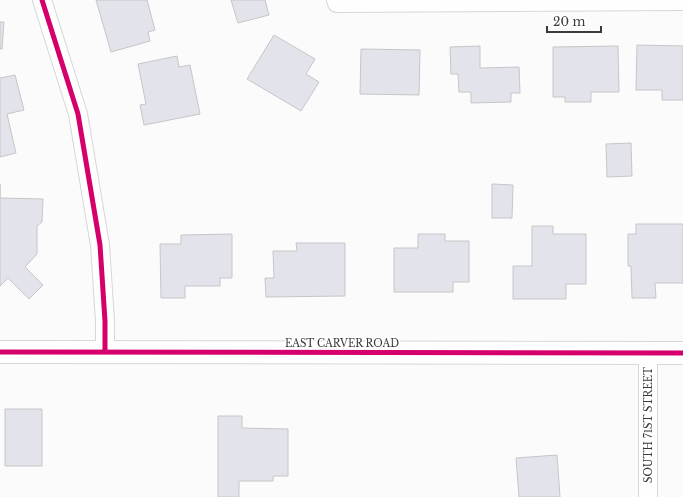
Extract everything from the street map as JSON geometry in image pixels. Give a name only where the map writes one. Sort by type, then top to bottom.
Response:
[{"type":"street","points":[[42,0],[78,114],[100,246],[105,321],[105,351]]},
{"type":"street","points":[[337,1],[683,1]]},
{"type":"street","name":"EAST CARVER ROAD","points":[[0,352],[683,353]]},
{"type":"street","name":"SOUTH 71ST STREET","points":[[648,353],[648,497]]},
{"type":"building","points":[[96,0],[147,0],[155,30],[148,32],[150,41],[111,52]]},
{"type":"building","points":[[231,0],[265,0],[269,15],[238,23]]},
{"type":"building","points":[[0,22],[4,22],[2,49],[0,49]]},
{"type":"building","points":[[274,35],[315,59],[306,74],[319,82],[301,111],[247,79]]},
{"type":"building","points":[[637,45],[683,46],[683,100],[662,100],[662,90],[636,90]]},
{"type":"building","points":[[480,46],[480,68],[519,67],[520,93],[511,93],[511,102],[471,103],[471,92],[459,92],[458,74],[451,74],[450,47]]},
{"type":"building","points":[[618,46],[619,92],[591,92],[591,102],[565,102],[565,97],[553,97],[553,47]]},
{"type":"building","points":[[361,49],[420,50],[419,95],[360,94]]},
{"type":"building","points":[[177,56],[179,67],[190,65],[200,114],[144,125],[140,105],[146,104],[138,64]]},
{"type":"building","points":[[15,75],[24,110],[7,114],[16,153],[0,157],[0,78]]},
{"type":"building","points":[[631,143],[632,176],[607,177],[606,144]]},
{"type":"building","points":[[492,184],[513,185],[512,218],[492,218]]},
{"type":"building","points":[[0,198],[43,199],[42,222],[37,226],[37,254],[25,267],[43,285],[29,299],[8,278],[0,286]]},
{"type":"building","points":[[636,224],[683,224],[683,283],[655,283],[656,298],[632,298],[631,266],[628,266],[628,234],[636,234]]},
{"type":"building","points":[[532,226],[553,226],[553,234],[586,234],[586,284],[566,284],[566,299],[513,299],[513,266],[532,266]]},
{"type":"building","points":[[232,234],[232,278],[220,278],[220,286],[185,286],[185,298],[161,298],[160,244],[181,244],[181,235]]},
{"type":"building","points":[[418,234],[445,234],[445,241],[469,241],[469,282],[453,282],[453,292],[394,292],[394,248],[418,248]]},
{"type":"building","points":[[296,243],[345,243],[345,296],[266,297],[265,278],[274,278],[273,251],[297,251]]},
{"type":"building","points":[[5,409],[42,409],[42,466],[5,466]]},
{"type":"building","points":[[218,416],[242,416],[242,428],[288,429],[288,476],[273,476],[273,481],[239,481],[239,497],[218,497]]},
{"type":"building","points":[[557,455],[560,497],[519,497],[516,458]]},
{"type":"cycle path","points":[[42,0],[78,114],[100,245],[105,321],[105,351]]},
{"type":"cycle path","points":[[0,352],[683,353]]}]
